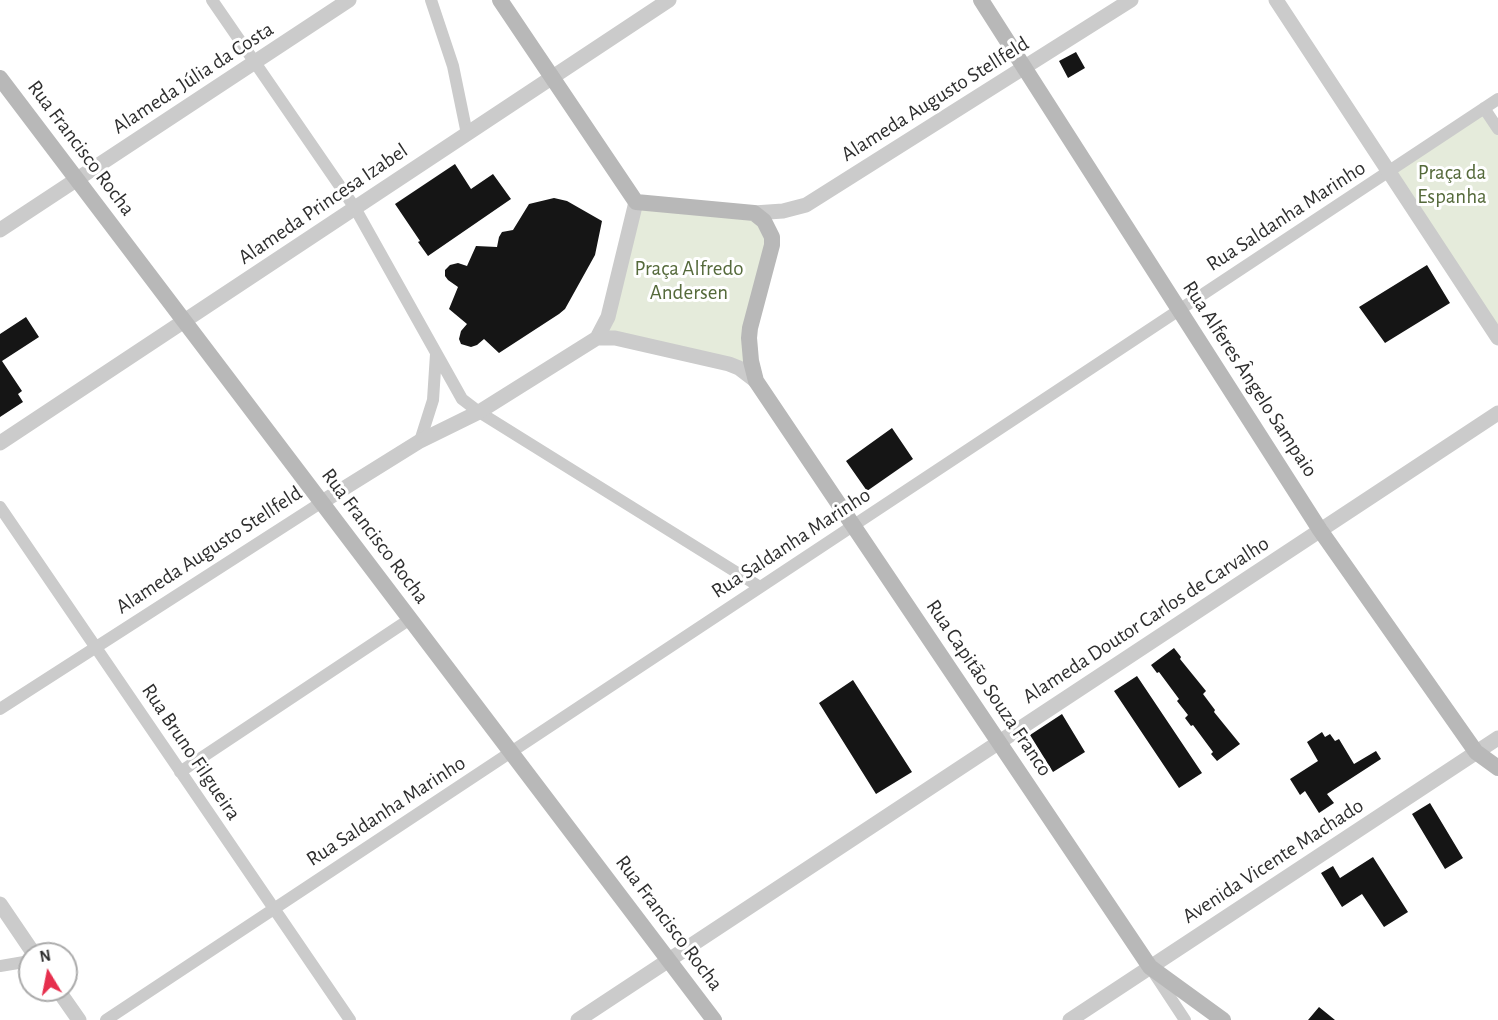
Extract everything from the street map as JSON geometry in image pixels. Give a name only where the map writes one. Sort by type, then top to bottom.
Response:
[{"type":"main road","points":[[500,0],[636,202],[754,213],[764,221],[769,229],[772,245],[750,328],[749,350],[756,381]]},
{"type":"main road","name":"Rua Alferes Ângelo Sampaio","points":[[981,0],[1320,530],[1476,752],[1498,768]]},
{"type":"main road","name":"Rua Francisco Rocha","points":[[0,78],[714,1020]]},
{"type":"main road","name":"Rua Capitão Souza Franco","points":[[756,381],[1150,967]]},
{"type":"main road","points":[[1150,967],[1215,1018]]},
{"type":"street","points":[[212,0],[355,208],[462,399],[479,412],[760,587]]},
{"type":"street","name":"Alameda Júlia da Costa","points":[[0,230],[349,0]]},
{"type":"street","points":[[431,0],[453,66],[467,134]]},
{"type":"street","name":"Alameda Princesa Izabel","points":[[0,443],[669,0]]},
{"type":"street","name":"Alameda Augusto Stellfeld","points":[[754,213],[783,211],[806,206],[1131,0]]},
{"type":"street","points":[[1276,0],[1498,338]]},
{"type":"street","name":"Rua Saldanha Marinho","points":[[106,1020],[1498,99]]},
{"type":"street","points":[[1484,108],[1498,129]]},
{"type":"street","points":[[636,202],[608,317],[597,338],[615,338],[729,364],[739,368],[756,381]]},
{"type":"street","name":"Alameda Augusto Stellfeld","points":[[0,709],[420,441],[479,412],[597,338]]},
{"type":"street","points":[[420,441],[433,400],[436,353]]},
{"type":"street","name":"Alameda Doutor Carlos de Carvalho","points":[[578,1020],[1498,413]]},
{"type":"street","name":"Rua Bruno Filgueira","points":[[0,507],[350,1020]]},
{"type":"street","points":[[180,772],[410,619]]},
{"type":"street","name":"Avenida Vicente Machado","points":[[1070,1020],[1498,738]]},
{"type":"street","points":[[0,904],[26,942]]},
{"type":"street","points":[[0,966],[18,963]]},
{"type":"street","name":"Rua Capitão Souza Franco","points":[[1150,967],[1185,1020]]},
{"type":"street","points":[[66,1002],[79,1020]]},
{"type":"green space","name":"Praça da Espanha","points":[[1484,108],[1498,129],[1498,338],[1389,171]]},
{"type":"green space","name":"Praça Alfredo Andersen","points":[[636,202],[754,213],[769,229],[748,374],[615,338],[604,327]]},
{"type":"building","points":[[1076,52],[1085,68],[1068,78],[1059,61]]},
{"type":"building","points":[[455,164],[471,189],[493,174],[511,199],[428,256],[395,204]]},
{"type":"building","points":[[554,198],[567,201],[602,221],[595,255],[565,309],[499,353],[484,339],[471,347],[461,344],[459,339],[461,331],[467,324],[449,309],[458,287],[448,280],[445,270],[450,265],[458,263],[467,266],[476,246],[497,247],[502,232],[513,230],[529,204]]},
{"type":"building","points":[[1427,265],[1450,303],[1385,343],[1359,307]]},
{"type":"building","points":[[26,317],[39,337],[2,361],[22,391],[18,394],[23,402],[0,417],[0,334]]},
{"type":"building","points":[[892,428],[913,459],[867,491],[846,461]]},
{"type":"building","points":[[1174,648],[1206,691],[1203,694],[1215,710],[1214,712],[1240,744],[1217,761],[1193,725],[1191,726],[1185,718],[1188,715],[1177,701],[1179,699],[1151,665]]},
{"type":"building","points":[[1137,676],[1202,773],[1179,788],[1114,691]]},
{"type":"building","points":[[853,680],[912,772],[876,794],[819,703]]},
{"type":"building","points":[[1062,714],[1085,752],[1053,772],[1030,735]]},
{"type":"building","points":[[1322,732],[1325,737],[1330,734],[1335,741],[1339,739],[1354,764],[1376,751],[1381,759],[1327,794],[1334,803],[1319,813],[1305,791],[1300,795],[1290,779],[1318,761],[1307,742]]},
{"type":"building","points":[[1430,803],[1463,858],[1445,869],[1412,814]]},
{"type":"building","points":[[1373,857],[1408,912],[1384,927],[1362,894],[1342,907],[1321,873],[1333,866],[1340,878]]},
{"type":"building","points":[[1319,1007],[1335,1020],[1308,1020]]}]
